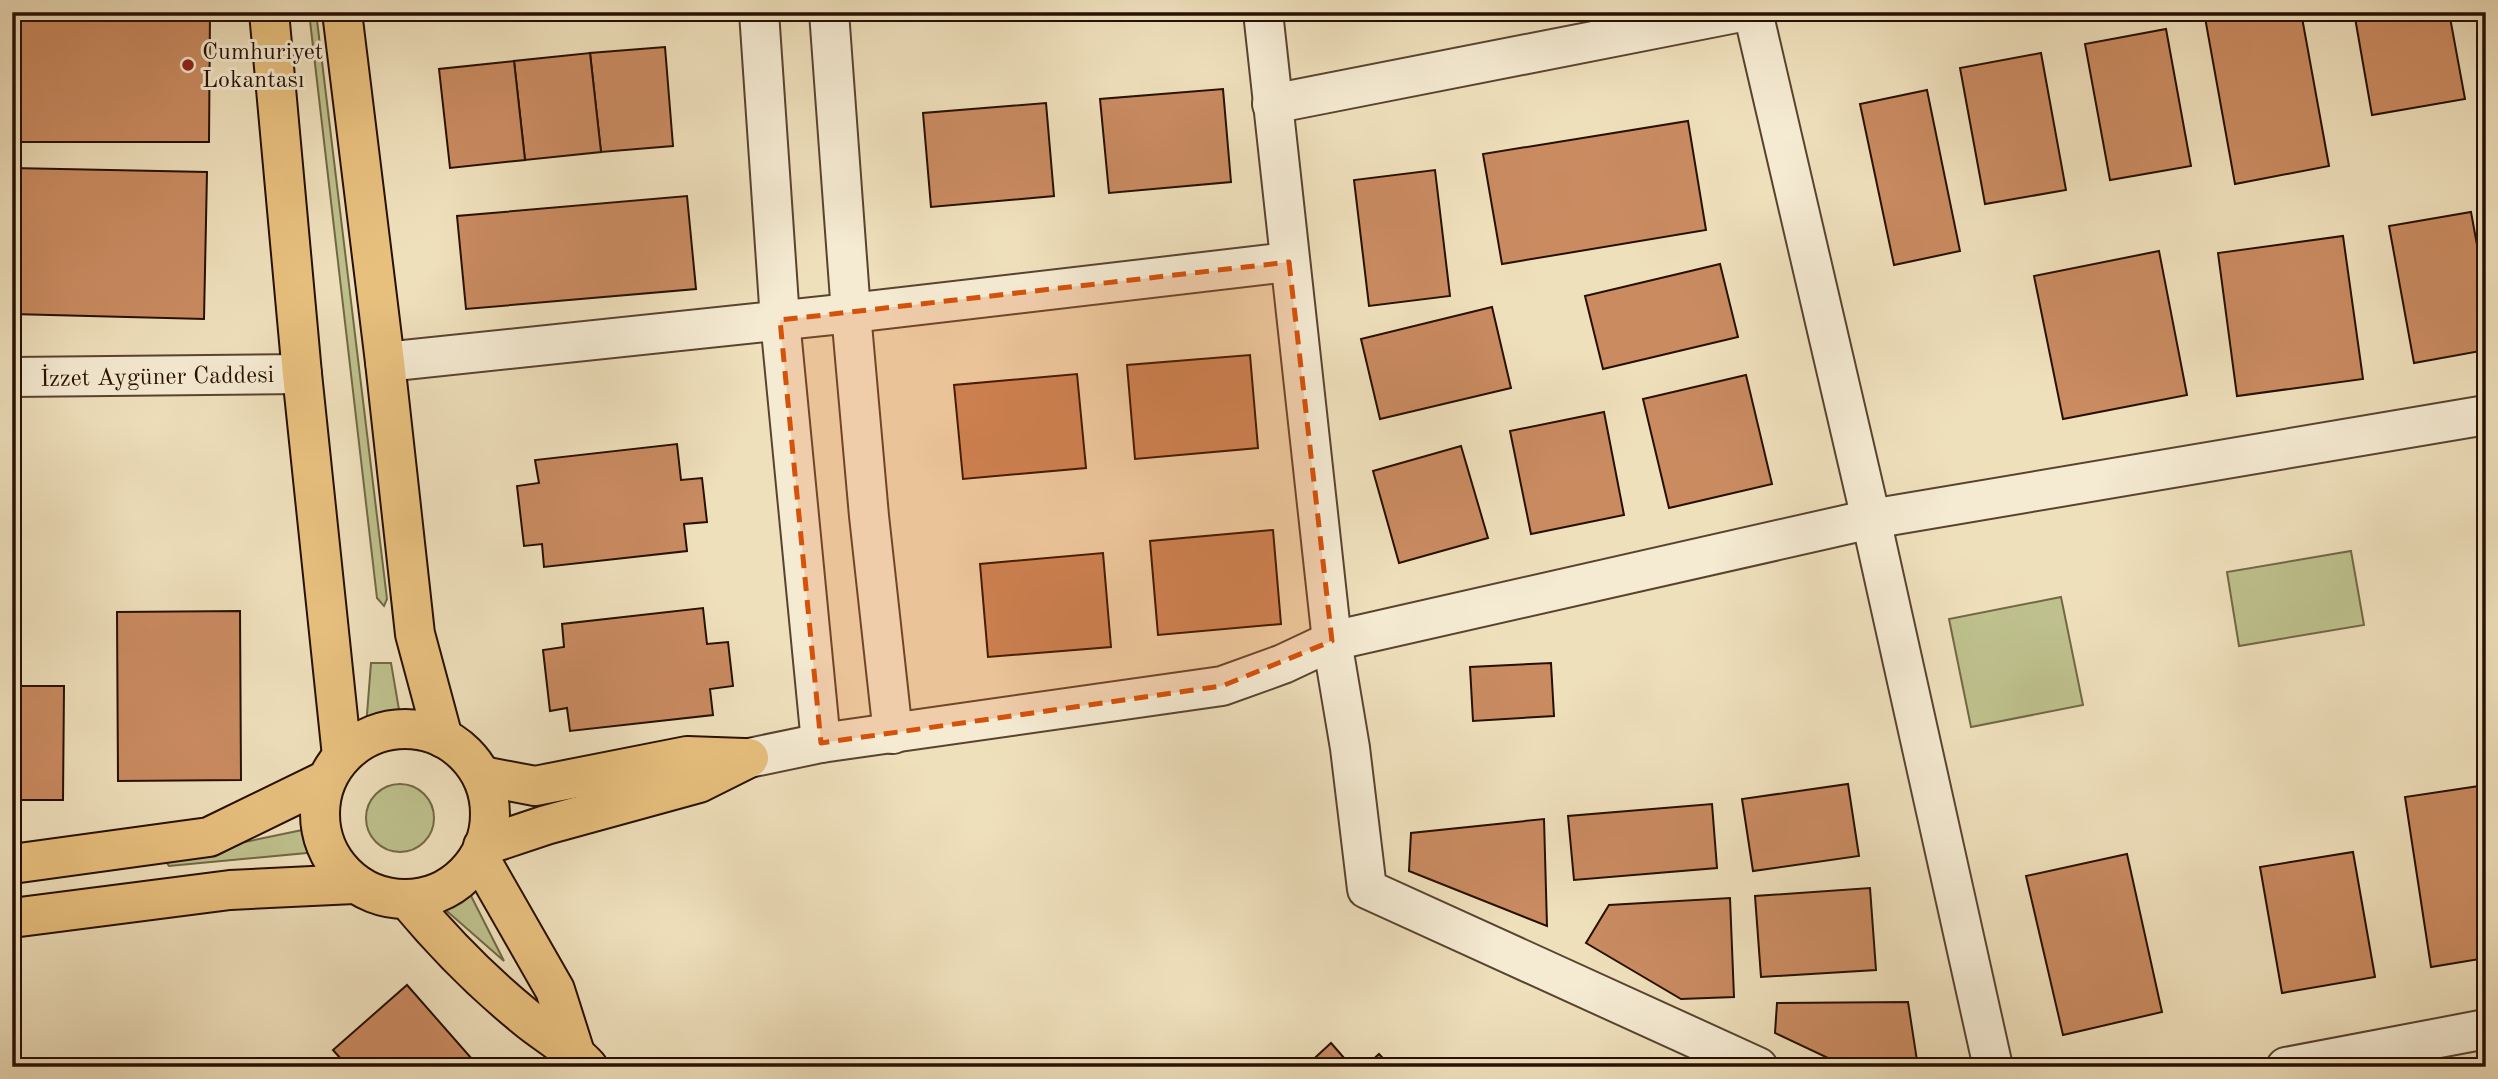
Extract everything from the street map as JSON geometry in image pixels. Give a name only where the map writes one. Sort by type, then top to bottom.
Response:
[{"type":"main road","points":[[12,864],[209,837],[334,769],[363,740],[389,730],[417,730],[443,738],[466,754],[482,776],[490,803],[489,831],[481,852],[461,879],[436,894],[408,900],[380,896],[354,884],[334,863],[321,837],[319,808],[334,769],[269,12]]},
{"type":"main road","points":[[342,12],[415,634],[443,738]]},
{"type":"main road","points":[[482,776],[536,786],[687,756],[749,758]]},
{"type":"main road","points":[[481,852],[546,825],[699,783],[749,758]]},
{"type":"main road","points":[[481,852],[555,990],[582,1060]]},
{"type":"main road","points":[[12,918],[230,890],[354,884]]},
{"type":"main road","points":[[408,900],[457,956],[524,1017],[582,1060]]},
{"type":"street","points":[[759,12],[780,320],[821,743]]},
{"type":"street","points":[[829,12],[869,516],[894,734]]},
{"type":"street","points":[[1263,12],[1332,641],[1350,748],[1367,889],[1758,1067]]},
{"type":"street","points":[[1272,104],[1741,12]]},
{"type":"street","points":[[1753,12],[1871,519],[1993,1067]]},
{"type":"street","points":[[385,362],[851,313],[1289,262]]},
{"type":"street","name":"İzzet Aygüner Caddesi","points":[[12,377],[302,374]]},
{"type":"street","points":[[749,758],[821,743],[1222,686],[1283,664],[1332,641],[1871,519],[2486,415]]},
{"type":"street","points":[[2286,1067],[2486,1029]]},
{"type":"highlighted area","points":[[1289,262],[1332,641],[1222,686],[821,743],[780,320]]},
{"type":"green space","points":[[309,12],[316,12],[387,599],[384,606],[377,598]]},
{"type":"green space","points":[[2351,551],[2364,625],[2239,646],[2227,572]]},
{"type":"green space","points":[[2061,597],[2083,705],[1971,727],[1949,619]]},
{"type":"green space","points":[[371,663],[391,663],[402,727],[366,727]]},
{"type":"green space","points":[[400,784],[413,787],[424,794],[431,805],[434,818],[431,831],[424,842],[413,849],[400,852],[387,849],[376,842],[369,831],[366,818],[369,805],[376,794],[387,787]]},
{"type":"green space","points":[[312,828],[317,852],[169,866],[166,862],[168,858]]},
{"type":"green space","points":[[468,890],[504,961],[441,906]]},
{"type":"building","points":[[12,12],[210,12],[209,142],[12,142]]},
{"type":"building","points":[[431,12],[477,12],[431,17]]},
{"type":"building","points":[[2204,12],[2301,12],[2329,166],[2235,184]]},
{"type":"building","points":[[2354,12],[2449,12],[2465,99],[2372,115]]},
{"type":"building","points":[[2166,29],[2191,166],[2110,180],[2085,44]]},
{"type":"building","points":[[665,47],[673,146],[601,152],[590,53]]},
{"type":"building","points":[[590,53],[601,152],[525,160],[514,61]]},
{"type":"building","points":[[2041,53],[2066,190],[1985,204],[1960,68]]},
{"type":"building","points":[[514,61],[525,160],[450,168],[439,69]]},
{"type":"building","points":[[1223,89],[1231,182],[1109,193],[1100,99]]},
{"type":"building","points":[[1927,90],[1960,251],[1894,265],[1860,104]]},
{"type":"building","points":[[1046,103],[1054,196],[931,207],[923,113]]},
{"type":"building","points":[[1688,121],[1706,230],[1502,264],[1483,154]]},
{"type":"building","points":[[12,168],[207,172],[204,319],[12,314]]},
{"type":"building","points":[[1435,170],[1450,296],[1369,306],[1354,180]]},
{"type":"building","points":[[687,196],[696,289],[466,309],[457,216]]},
{"type":"building","points":[[2471,212],[2486,294],[2486,350],[2414,363],[2389,226]]},
{"type":"building","points":[[2343,236],[2363,379],[2237,396],[2218,253]]},
{"type":"building","points":[[2159,251],[2187,395],[2063,419],[2034,276]]},
{"type":"building","points":[[1720,264],[1738,337],[1603,369],[1585,296]]},
{"type":"building","points":[[1492,307],[1511,388],[1380,419],[1361,339]]},
{"type":"building","points":[[1250,355],[1258,448],[1135,459],[1127,365]]},
{"type":"building","points":[[1077,374],[1086,468],[963,479],[954,385]]},
{"type":"building","points":[[1746,375],[1772,484],[1669,508],[1643,399]]},
{"type":"building","points":[[1604,412],[1624,515],[1531,534],[1510,431]]},
{"type":"building","points":[[677,444],[681,480],[702,478],[707,522],[684,524],[687,551],[544,567],[542,544],[524,546],[517,486],[539,483],[535,460]]},
{"type":"building","points":[[1461,446],[1488,538],[1399,563],[1373,471]]},
{"type":"building","points":[[1273,530],[1281,624],[1158,635],[1150,541]]},
{"type":"building","points":[[1103,553],[1111,647],[988,657],[980,564]]},
{"type":"building","points":[[703,608],[707,644],[728,642],[733,686],[710,689],[713,715],[570,731],[567,708],[550,711],[543,650],[564,647],[562,624]]},
{"type":"building","points":[[240,611],[241,780],[118,781],[117,612]]},
{"type":"building","points":[[1551,663],[1554,716],[1473,721],[1470,667]]},
{"type":"building","points":[[12,686],[64,686],[63,800],[12,800]]},
{"type":"building","points":[[1848,784],[1859,856],[1753,871],[1742,799]]},
{"type":"building","points":[[2486,785],[2486,958],[2431,967],[2405,797]]},
{"type":"building","points":[[1712,804],[1717,868],[1574,880],[1568,816]]},
{"type":"building","points":[[1544,819],[1547,926],[1409,871],[1411,833]]},
{"type":"building","points":[[2353,852],[2375,977],[2282,993],[2260,867]]},
{"type":"building","points":[[2127,854],[2162,1012],[2063,1035],[2026,876]]},
{"type":"building","points":[[1870,888],[1876,970],[1761,977],[1755,896]]},
{"type":"building","points":[[1730,898],[1734,997],[1681,999],[1586,943],[1609,905]]},
{"type":"building","points":[[407,985],[479,1067],[348,1067],[333,1050]]},
{"type":"building","points":[[1908,1002],[1918,1067],[1847,1067],[1775,1033],[1777,1003]]},
{"type":"building","points":[[1331,1043],[1352,1067],[1305,1067]]},
{"type":"building","points":[[1379,1054],[1391,1067],[1365,1067]]},
{"type":"place","name":"Cumhuriyet Lokantası","points":[[188,65]]}]
